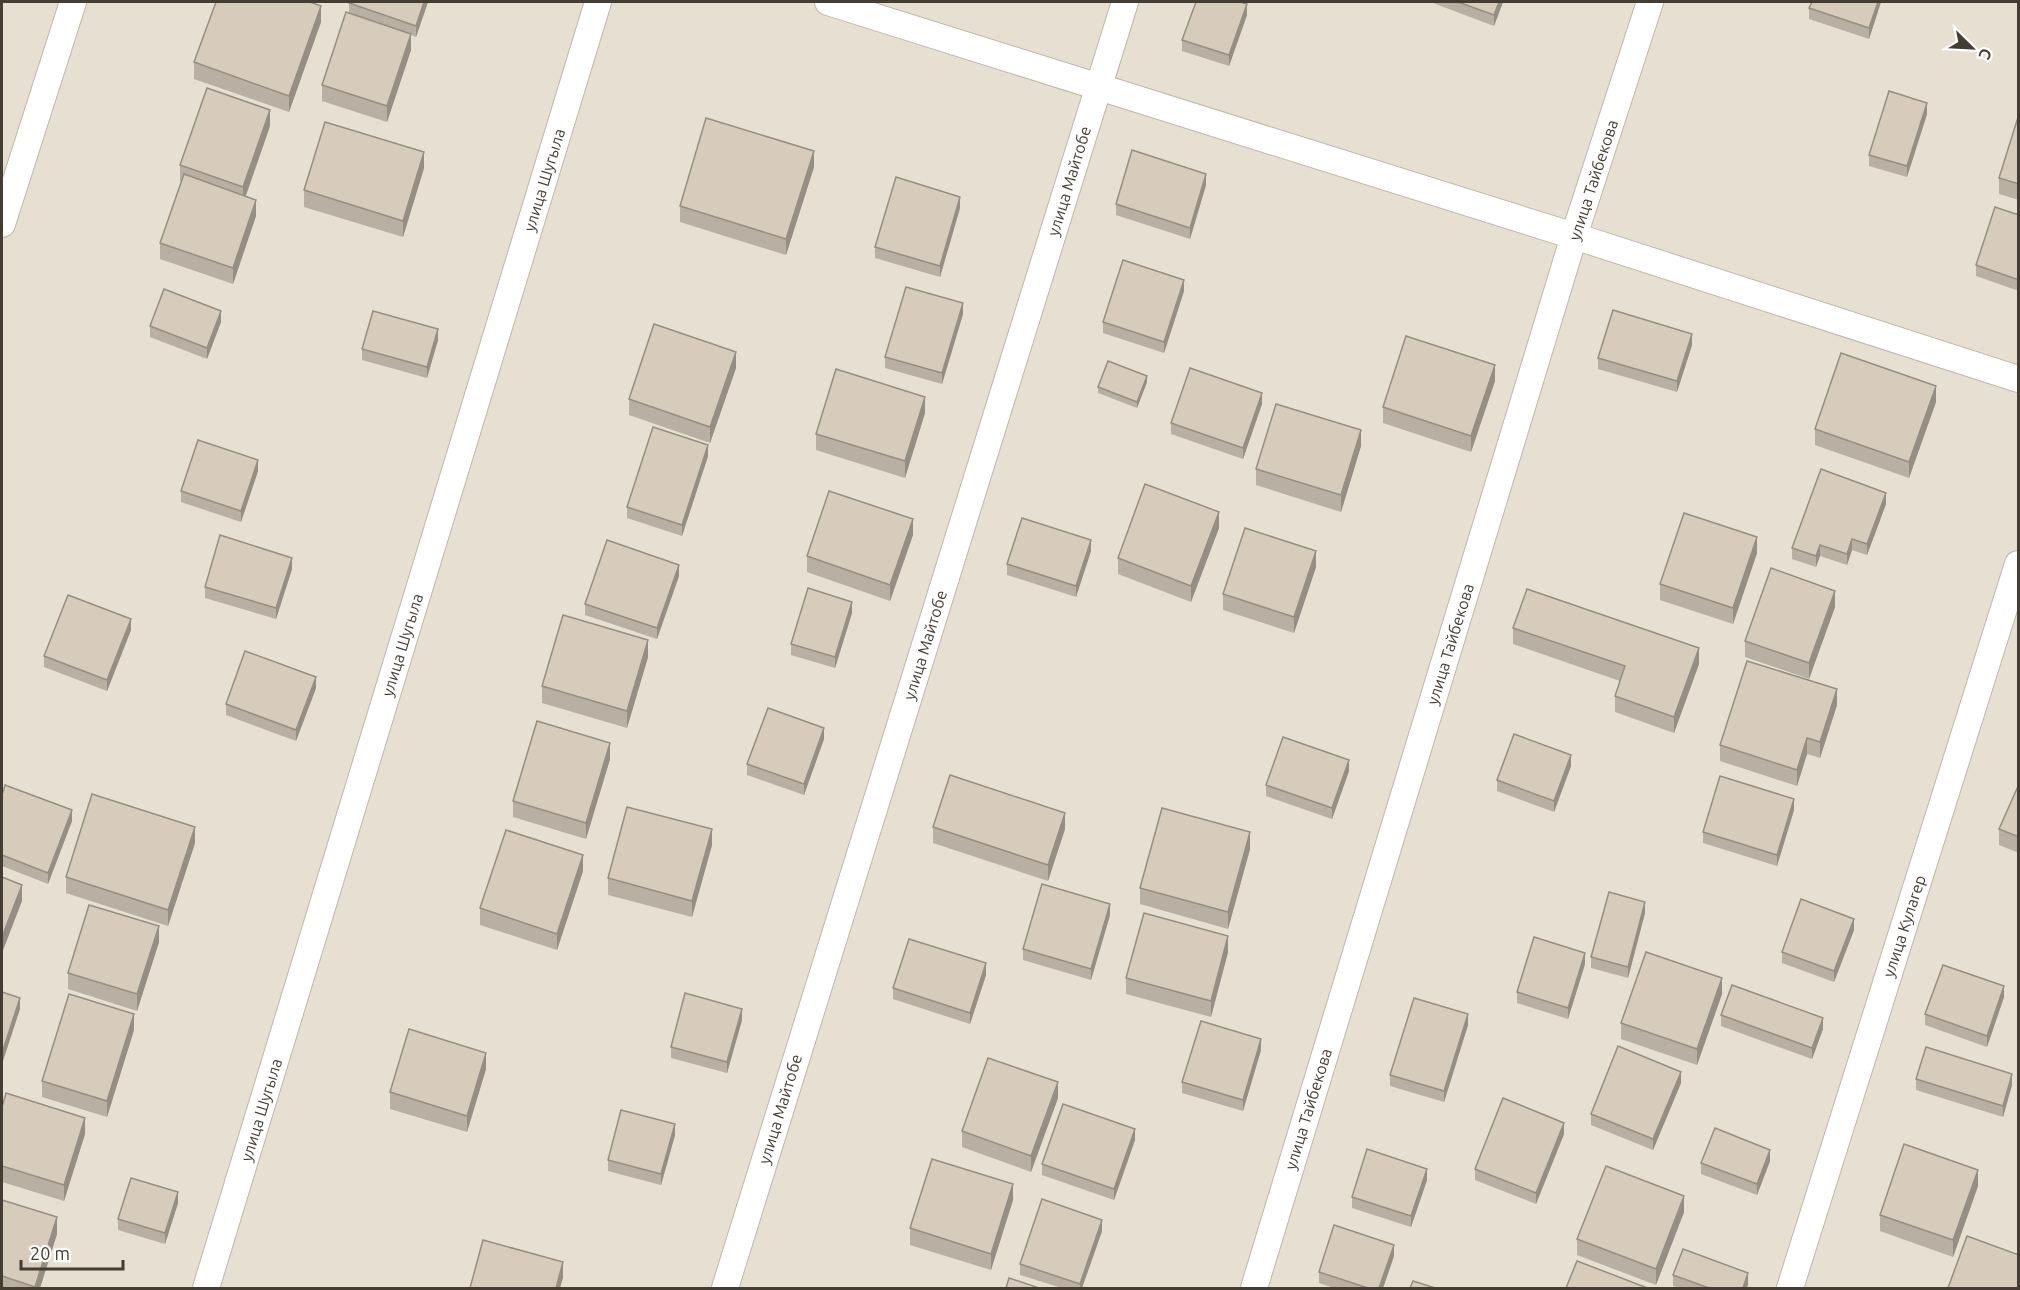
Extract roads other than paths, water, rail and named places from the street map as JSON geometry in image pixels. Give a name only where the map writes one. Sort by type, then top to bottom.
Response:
[{"type":"street","points":[[2,224],[73,2]]},
{"type":"street","name":"улица Шугыла","points":[[206,1288],[598,2]]},
{"type":"street","points":[[828,2],[1574,236],[2019,379]]},
{"type":"street","name":"улица Майтобе","points":[[724,1288],[1125,2]]},
{"type":"street","name":"улица Тайбекова","points":[[1254,1288],[1574,236],[1650,2]]},
{"type":"street","name":"улица Кулагер","points":[[1790,1288],[2019,564]]}]
